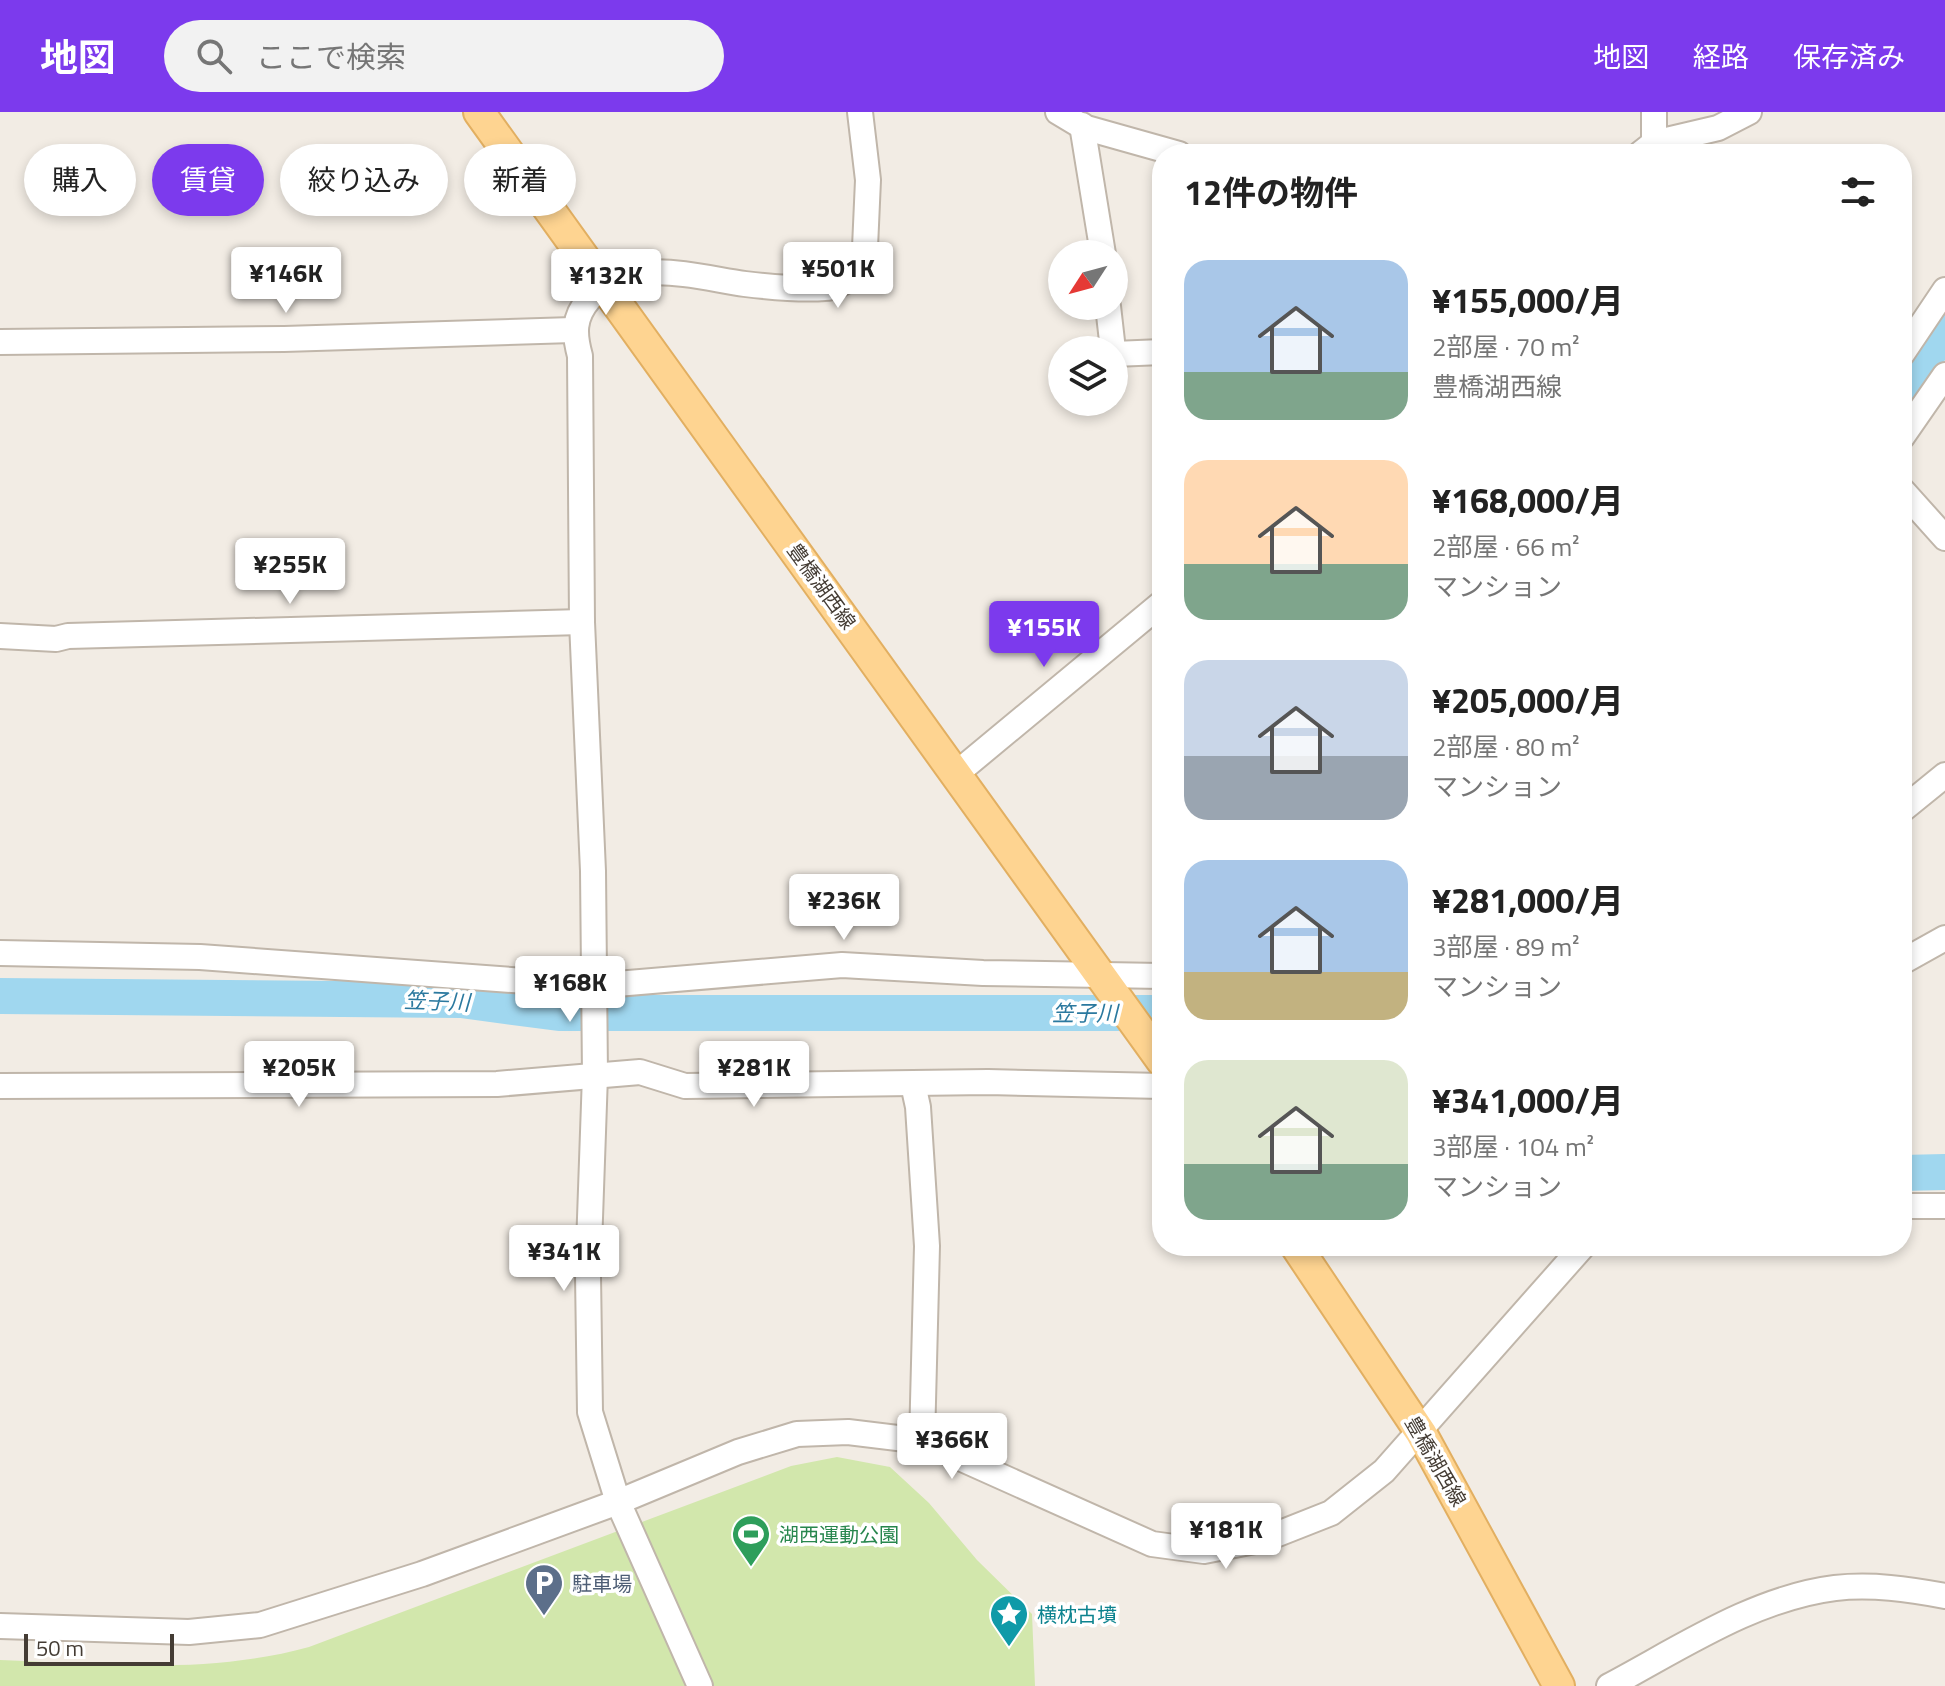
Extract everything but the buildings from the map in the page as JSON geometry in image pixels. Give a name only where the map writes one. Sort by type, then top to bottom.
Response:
[{"type":"main road","name":"豊橋湖西線","points":[[479,112],[1152,1047]]},
{"type":"main road","name":"豊橋湖西線","points":[[1303,1256],[1421,1433],[1559,1686]]},
{"type":"street","points":[[700,1686],[618,1502],[590,1412],[588,1275],[595,1068],[593,871],[582,622],[580,356],[573,330],[583,306],[603,283],[621,276],[670,273],[710,275],[744,284],[829,288],[864,270],[868,180],[860,112]]},
{"type":"street","points":[[1058,112],[1082,125],[1152,146]]},
{"type":"street","points":[[1648,144],[1654,112]]},
{"type":"street","points":[[1664,144],[1718,128],[1749,112]]},
{"type":"street","points":[[1082,125],[1101,240]]},
{"type":"street","points":[[1912,339],[1945,290]]},
{"type":"street","points":[[0,342],[239,340],[573,330]]},
{"type":"street","points":[[1128,352],[1152,352]]},
{"type":"street","points":[[1912,423],[1945,375]]},
{"type":"street","points":[[1912,501],[1945,538]]},
{"type":"street","points":[[957,773],[1152,611]]},
{"type":"street","points":[[0,636],[56,639],[68,636],[582,622]]},
{"type":"street","points":[[1912,802],[1945,775]]},
{"type":"street","points":[[1912,956],[1945,938]]},
{"type":"street","points":[[0,953],[200,957],[593,986],[842,965],[1105,983],[1152,977]]},
{"type":"street","points":[[0,1086],[497,1084],[595,1068],[640,1072],[685,1086],[988,1082],[1152,1086]]},
{"type":"street","points":[[913,1084],[918,1107],[927,1246],[922,1441]]},
{"type":"street","points":[[1912,1206],[1945,1206]]},
{"type":"street","points":[[0,1626],[189,1632],[260,1625],[422,1574],[618,1502],[738,1452],[797,1434],[848,1432],[922,1441],[1152,1544],[1204,1551],[1265,1539],[1331,1513],[1384,1471],[1421,1433],[1574,1256]]},
{"type":"street","points":[[1609,1686],[1775,1602],[1834,1588],[1896,1587],[1945,1596]]},
{"type":"green space","name":"湖西運動公園","points":[[837,1457],[890,1467],[929,1503],[977,1560],[1032,1614],[1035,1686],[0,1686],[0,1660],[156,1666],[232,1661],[309,1647],[791,1466]]},
{"type":"waterway","points":[[1912,375],[1945,329]]},
{"type":"waterway","name":"笠子川","points":[[0,996],[461,1000],[559,1013],[1152,1013]]},
{"type":"waterway","name":"笠子川","points":[[1912,1173],[1945,1172]]},
{"type":"place","name":"湖西運動公園","points":[[751,1568]]},
{"type":"place","name":"駐車場","points":[[544,1617]]},
{"type":"place","name":"横枕古墳","points":[[1009,1648]]}]
